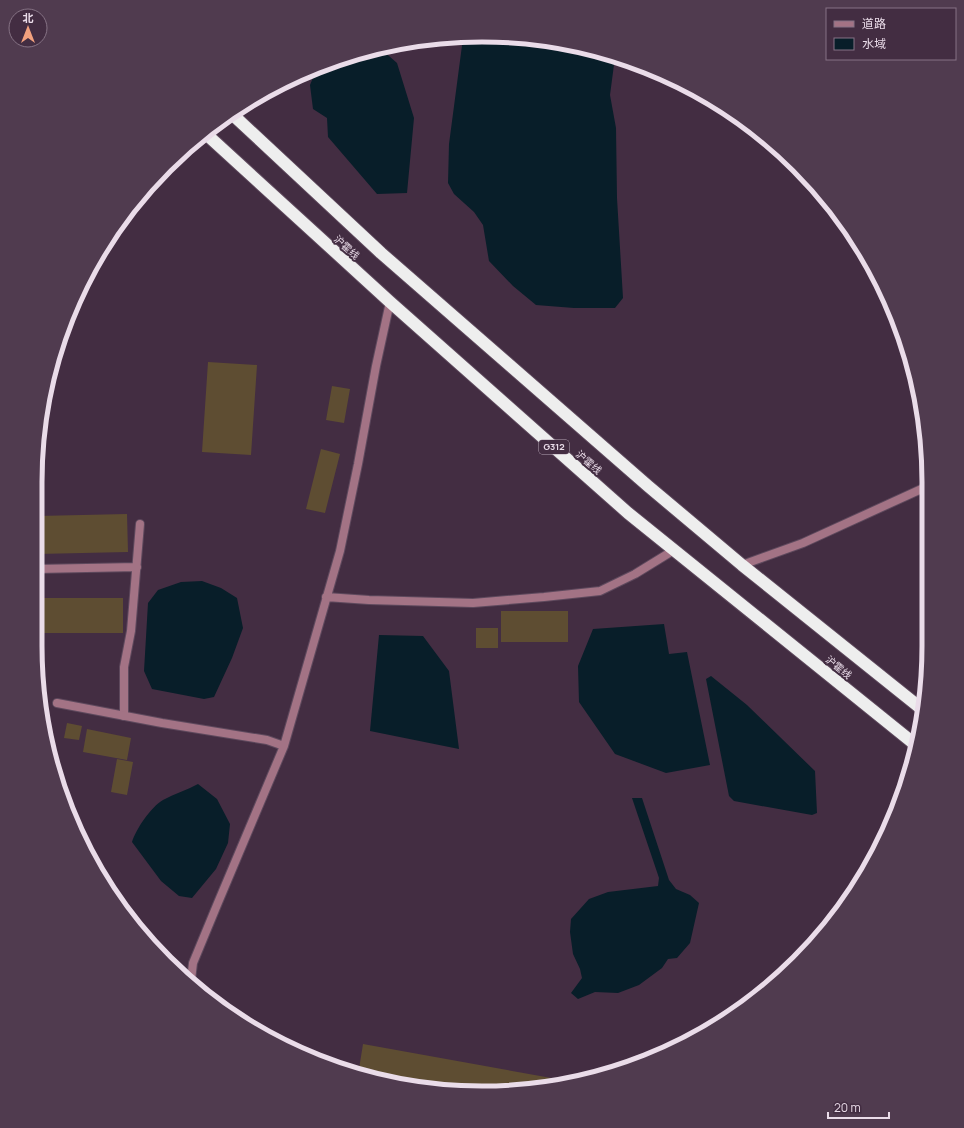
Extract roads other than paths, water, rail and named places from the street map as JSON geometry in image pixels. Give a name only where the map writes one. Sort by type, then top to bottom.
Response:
[{"type":"highway","name":"沪霍线","points":[[236,118],[381,254],[648,486],[742,565],[918,706]]},
{"type":"highway","name":"沪霍线","points":[[209,137],[390,302],[628,513],[912,742]]},
{"type":"street","points":[[191,976],[193,963],[216,904],[284,746],[340,551],[390,302]]},
{"type":"street","points":[[742,565],[803,543],[922,489]]},
{"type":"street","points":[[124,716],[124,667],[131,630],[140,524]]},
{"type":"street","points":[[326,597],[369,600],[473,603],[600,591],[635,574],[674,550]]},
{"type":"street","points":[[42,569],[137,567]]},
{"type":"street","points":[[57,703],[162,723],[268,740],[284,746]]},
{"type":"water","points":[[462,43],[511,43],[539,46],[568,50],[614,62],[610,95],[616,128],[617,198],[623,298],[615,308],[574,308],[536,305],[513,286],[489,261],[483,225],[474,212],[454,194],[448,183],[449,144]]},
{"type":"water","points":[[385,53],[397,63],[414,118],[407,193],[377,194],[328,137],[327,118],[313,109],[310,85],[314,75],[368,57]]},
{"type":"water","points":[[202,581],[221,588],[237,598],[243,628],[232,658],[214,697],[204,699],[152,689],[144,671],[148,603],[158,590],[181,582]]},
{"type":"water","points":[[664,624],[669,654],[687,652],[710,765],[666,773],[615,754],[579,702],[578,666],[593,629]]},
{"type":"water","points":[[379,635],[423,636],[449,671],[459,749],[370,731]]},
{"type":"water","points":[[711,676],[747,705],[815,771],[817,813],[812,815],[734,801],[729,796],[706,679]]},
{"type":"water","points":[[198,784],[217,799],[230,824],[228,843],[216,869],[192,898],[179,896],[161,881],[132,842],[144,819],[158,803]]},
{"type":"water","points":[[632,798],[642,798],[669,880],[676,889],[690,895],[699,903],[690,943],[677,958],[668,959],[662,968],[639,985],[618,993],[595,992],[578,999],[571,993],[582,978],[580,969],[573,954],[570,932],[571,919],[589,899],[608,892],[658,886],[659,878]]}]
